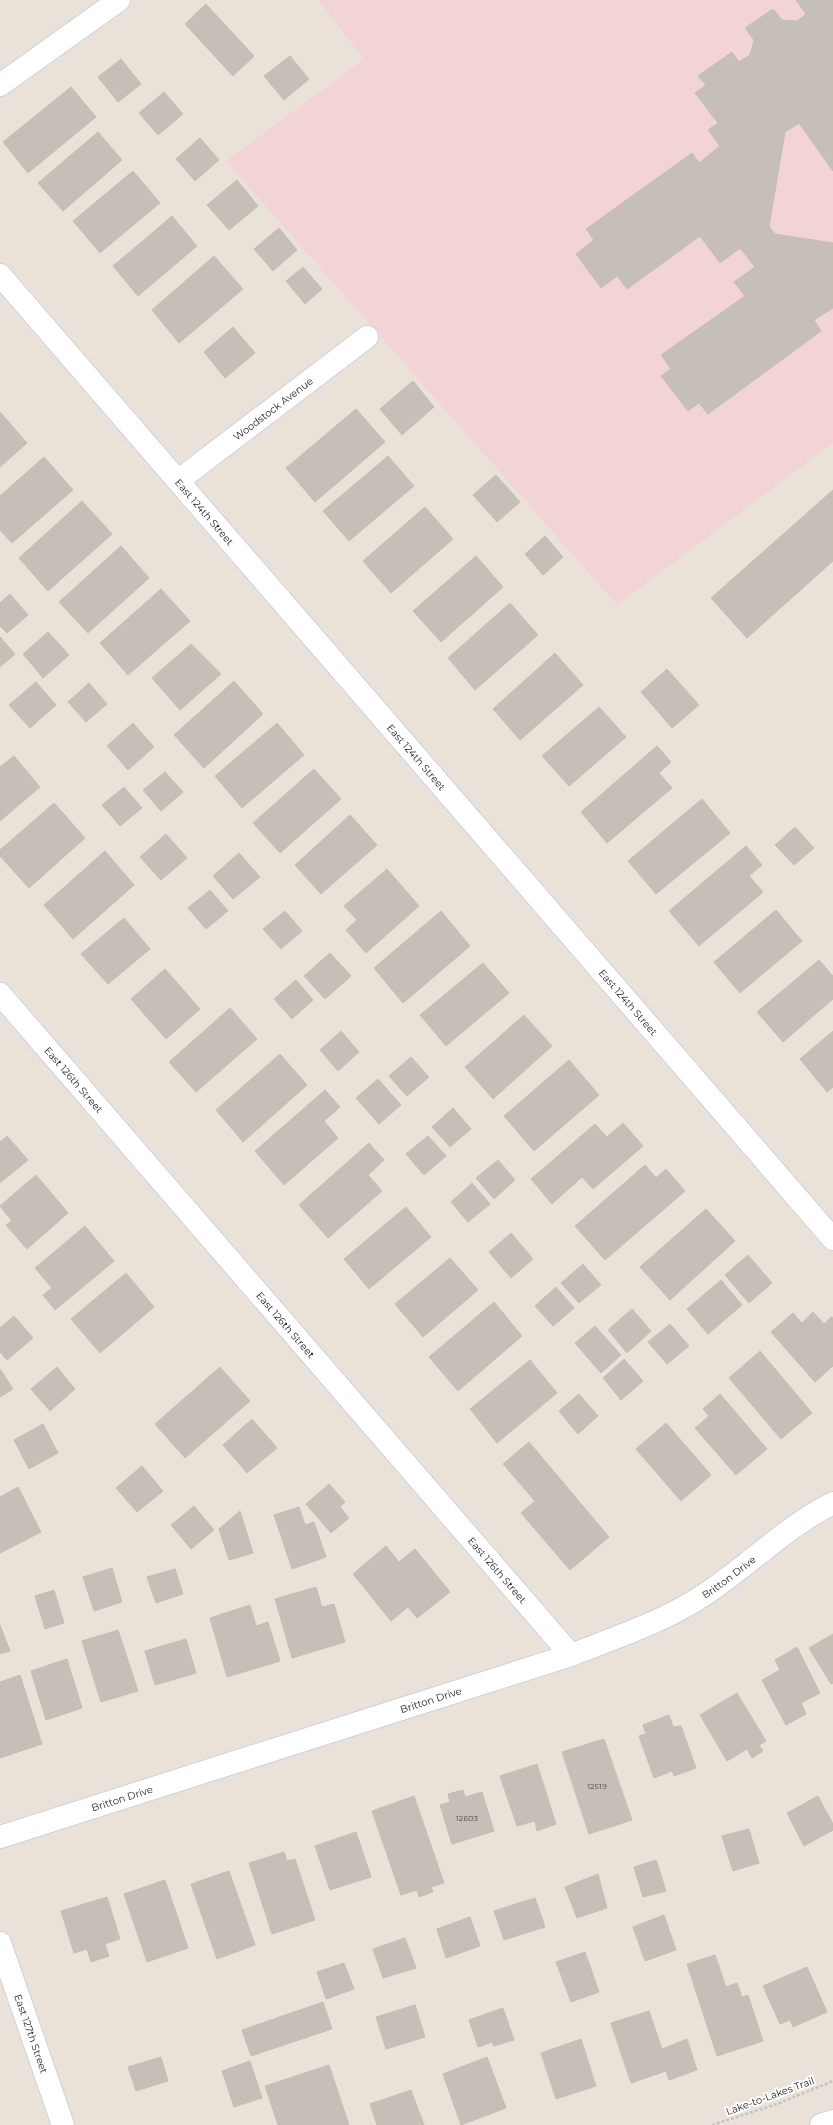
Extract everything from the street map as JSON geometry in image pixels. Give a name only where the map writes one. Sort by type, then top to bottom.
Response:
[{"type":"street","points":[[0,85],[119,0]]},
{"type":"street","name":"East 124th Street","points":[[0,275],[833,1239]]},
{"type":"street","name":"Woodstock Avenue","points":[[178,480],[367,337]]},
{"type":"street","name":"East 126th Street","points":[[0,994],[571,1655]]},
{"type":"street","name":"Britton Drive","points":[[0,1837],[571,1655],[668,1615],[706,1594],[806,1519],[833,1503]]},
{"type":"street","name":"East 127th Street","points":[[0,1943],[63,2125]]},
{"type":"street","points":[[821,2125],[833,2121]]},
{"type":"path","name":"Lake-to-Lakes Trail","points":[[712,2125],[777,2104],[833,2081]]},
{"type":"shaded area","points":[[318,0],[833,0],[833,443],[617,605],[226,161],[364,59]]},
{"type":"building","points":[[796,0],[833,0],[833,171],[799,123],[785,132],[769,226],[775,234],[833,243],[833,308],[814,320],[821,331],[708,414],[699,403],[688,411],[661,376],[671,369],[661,355],[745,296],[734,282],[755,267],[740,248],[720,263],[700,236],[627,289],[617,276],[601,288],[576,254],[594,240],[586,229],[692,153],[699,163],[720,146],[708,130],[718,123],[695,93],[706,85],[698,76],[732,52],[739,62],[750,55],[754,40],[745,28],[773,9],[782,20],[797,21],[806,14]]},
{"type":"building","points":[[206,4],[254,56],[233,76],[185,24]]},
{"type":"building","points":[[290,56],[309,79],[284,100],[264,76]]},
{"type":"building","points":[[121,59],[141,84],[118,102],[98,77]]},
{"type":"building","points":[[71,87],[96,117],[28,173],[3,142]]},
{"type":"building","points":[[164,92],[183,114],[158,135],[139,113]]},
{"type":"building","points":[[98,132],[122,160],[63,211],[38,183]]},
{"type":"building","points":[[200,138],[219,160],[195,181],[176,159]]},
{"type":"building","points":[[133,171],[160,203],[100,253],[73,221]]},
{"type":"building","points":[[237,180],[258,206],[229,230],[207,205]]},
{"type":"building","points":[[172,216],[197,246],[138,296],[113,266]]},
{"type":"building","points":[[279,228],[297,250],[273,271],[254,249]]},
{"type":"building","points":[[214,256],[243,289],[179,343],[152,310]]},
{"type":"building","points":[[303,267],[322,289],[305,304],[286,281]]},
{"type":"building","points":[[233,327],[255,353],[225,378],[204,352]]},
{"type":"building","points":[[413,381],[434,407],[402,435],[380,409]]},
{"type":"building","points":[[356,409],[385,442],[315,502],[286,468]]},
{"type":"building","points":[[0,412],[27,443],[0,467]]},
{"type":"building","points":[[388,456],[414,486],[349,541],[323,511]]},
{"type":"building","points":[[44,457],[73,490],[12,543],[0,530],[0,496]]},
{"type":"building","points":[[496,475],[520,502],[497,522],[473,495]]},
{"type":"building","points":[[833,490],[833,561],[747,638],[711,598]]},
{"type":"building","points":[[82,501],[112,534],[48,591],[19,558]]},
{"type":"building","points":[[425,507],[453,539],[391,593],[363,561]]},
{"type":"building","points":[[545,536],[563,557],[543,575],[525,554]]},
{"type":"building","points":[[121,546],[149,578],[88,633],[59,602]]},
{"type":"building","points":[[476,556],[503,587],[441,642],[413,611]]},
{"type":"building","points":[[161,589],[190,621],[128,675],[100,643]]},
{"type":"building","points":[[10,594],[28,615],[7,633],[0,626],[0,603]]},
{"type":"building","points":[[510,603],[538,635],[475,690],[448,658]]},
{"type":"building","points":[[48,632],[69,655],[43,678],[23,654]]},
{"type":"building","points":[[0,637],[15,654],[0,667]]},
{"type":"building","points":[[191,644],[221,674],[180,710],[152,678]]},
{"type":"building","points":[[555,653],[583,685],[520,740],[493,709]]},
{"type":"building","points":[[667,669],[699,705],[672,728],[641,692]]},
{"type":"building","points":[[234,681],[263,714],[204,768],[174,735]]},
{"type":"building","points":[[36,682],[56,705],[30,728],[9,705]]},
{"type":"building","points":[[89,683],[107,704],[86,722],[68,702]]},
{"type":"building","points":[[599,707],[626,737],[569,786],[542,756]]},
{"type":"building","points":[[133,723],[154,747],[128,770],[107,746]]},
{"type":"building","points":[[277,723],[304,755],[242,808],[215,776]]},
{"type":"building","points":[[657,746],[671,762],[659,773],[672,788],[607,843],[581,812]]},
{"type":"building","points":[[14,756],[40,787],[0,821],[0,767]]},
{"type":"building","points":[[314,769],[341,799],[280,853],[253,823]]},
{"type":"building","points":[[165,772],[183,792],[161,811],[143,790]]},
{"type":"building","points":[[124,787],[142,808],[120,826],[102,805]]},
{"type":"building","points":[[702,799],[730,833],[656,894],[628,861]]},
{"type":"building","points":[[54,803],[85,838],[29,888],[0,856],[0,850]]},
{"type":"building","points":[[350,815],[377,845],[321,894],[295,865]]},
{"type":"building","points":[[795,827],[814,848],[794,865],[775,845]]},
{"type":"building","points":[[166,834],[187,858],[161,880],[140,857]]},
{"type":"building","points":[[746,846],[762,865],[749,876],[763,892],[699,946],[669,911]]},
{"type":"building","points":[[105,851],[134,885],[73,939],[44,905]]},
{"type":"building","points":[[239,853],[260,877],[233,899],[213,876]]},
{"type":"building","points":[[387,869],[419,906],[366,953],[346,930],[357,920],[344,906]]},
{"type":"building","points":[[210,890],[228,911],[206,929],[188,908]]},
{"type":"building","points":[[776,910],[802,941],[740,993],[714,962]]},
{"type":"building","points":[[285,911],[302,931],[281,949],[263,929]]},
{"type":"building","points":[[441,911],[470,946],[403,1003],[374,968]]},
{"type":"building","points":[[124,918],[150,949],[108,984],[81,954]]},
{"type":"building","points":[[330,953],[351,976],[325,999],[304,976]]},
{"type":"building","points":[[819,960],[833,976],[833,999],[783,1042],[757,1012]]},
{"type":"building","points":[[483,963],[509,993],[446,1046],[420,1015]]},
{"type":"building","points":[[165,969],[200,1009],[166,1039],[131,999]]},
{"type":"building","points":[[296,980],[313,1000],[292,1019],[274,999]]},
{"type":"building","points":[[230,1008],[257,1039],[196,1092],[169,1062]]},
{"type":"building","points":[[524,1015],[552,1046],[493,1099],[465,1067]]},
{"type":"building","points":[[341,1031],[359,1052],[338,1071],[320,1050]]},
{"type":"building","points":[[833,1031],[833,1087],[827,1092],[800,1059]]},
{"type":"building","points":[[280,1054],[307,1085],[243,1142],[216,1110]]},
{"type":"building","points":[[411,1057],[429,1077],[407,1096],[389,1076]]},
{"type":"building","points":[[569,1060],[599,1095],[534,1151],[504,1116]]},
{"type":"building","points":[[378,1079],[401,1105],[379,1124],[356,1098]]},
{"type":"building","points":[[325,1090],[340,1107],[324,1121],[338,1138],[284,1185],[255,1151]]},
{"type":"building","points":[[453,1108],[471,1129],[450,1147],[432,1127]]},
{"type":"building","points":[[623,1123],[643,1146],[593,1189],[582,1177],[552,1204],[531,1179],[595,1124],[607,1137]]},
{"type":"building","points":[[7,1136],[28,1160],[0,1183],[0,1142]]},
{"type":"building","points":[[428,1136],[446,1156],[424,1175],[406,1154]]},
{"type":"building","points":[[369,1143],[384,1160],[368,1175],[382,1191],[328,1238],[299,1205]]},
{"type":"building","points":[[498,1160],[515,1180],[494,1199],[476,1178]]},
{"type":"building","points":[[645,1165],[656,1178],[666,1169],[685,1191],[605,1260],[575,1226]]},
{"type":"building","points":[[36,1175],[68,1213],[27,1249],[6,1225],[12,1221],[0,1206]]},
{"type":"building","points":[[472,1183],[490,1204],[468,1222],[451,1202]]},
{"type":"building","points":[[406,1207],[431,1237],[369,1289],[344,1259]]},
{"type":"building","points":[[706,1209],[735,1241],[670,1300],[640,1267]]},
{"type":"building","points":[[85,1226],[114,1261],[55,1310],[43,1295],[52,1288],[35,1268]]},
{"type":"building","points":[[511,1233],[533,1259],[511,1278],[489,1252]]},
{"type":"building","points":[[748,1255],[772,1283],[749,1303],[725,1275]]},
{"type":"building","points":[[450,1258],[478,1290],[423,1337],[395,1304]]},
{"type":"building","points":[[583,1264],[601,1285],[579,1303],[561,1283]]},
{"type":"building","points":[[126,1273],[154,1307],[100,1353],[71,1319]]},
{"type":"building","points":[[721,1280],[742,1305],[708,1334],[687,1309]]},
{"type":"building","points":[[556,1287],[574,1308],[553,1326],[535,1306]]},
{"type":"building","points":[[494,1302],[522,1336],[458,1391],[429,1357]]},
{"type":"building","points":[[632,1309],[651,1331],[627,1353],[608,1330]]},
{"type":"building","points":[[813,1312],[824,1324],[831,1317],[833,1318],[833,1366],[815,1382],[771,1332],[793,1313],[802,1323]]},
{"type":"building","points":[[14,1316],[33,1338],[7,1360],[0,1352],[0,1328]]},
{"type":"building","points":[[670,1324],[689,1346],[667,1364],[648,1342]]},
{"type":"building","points":[[595,1326],[621,1355],[601,1373],[575,1343]]},
{"type":"building","points":[[760,1351],[812,1413],[781,1439],[729,1378]]},
{"type":"building","points":[[624,1359],[643,1381],[621,1400],[603,1378]]},
{"type":"building","points":[[530,1360],[557,1393],[497,1443],[470,1409]]},
{"type":"building","points":[[57,1367],[75,1389],[50,1411],[31,1389]]},
{"type":"building","points":[[220,1367],[250,1401],[185,1458],[155,1424]]},
{"type":"building","points":[[0,1369],[13,1389],[0,1397]]},
{"type":"building","points":[[579,1394],[598,1416],[578,1434],[559,1411]]},
{"type":"building","points":[[720,1394],[767,1449],[736,1475],[695,1428],[709,1416],[703,1409]]},
{"type":"building","points":[[252,1419],[277,1448],[247,1473],[223,1445]]},
{"type":"building","points":[[666,1423],[711,1475],[681,1501],[636,1449]]},
{"type":"building","points":[[43,1424],[58,1453],[29,1469],[14,1440]]},
{"type":"building","points":[[529,1442],[609,1537],[570,1570],[521,1513],[535,1501],[503,1464]]},
{"type":"building","points":[[142,1466],[163,1491],[137,1512],[116,1488]]},
{"type":"building","points":[[329,1484],[345,1502],[340,1507],[349,1518],[331,1533],[306,1504]]},
{"type":"building","points":[[18,1487],[41,1532],[0,1553],[0,1497]]},
{"type":"building","points":[[194,1506],[214,1530],[191,1549],[171,1525]]},
{"type":"building","points":[[299,1507],[305,1525],[314,1522],[326,1557],[292,1569],[274,1515]]},
{"type":"building","points":[[240,1511],[253,1553],[229,1560],[219,1529]]},
{"type":"building","points":[[386,1546],[399,1562],[415,1549],[450,1592],[417,1618],[408,1607],[391,1621],[353,1574]]},
{"type":"building","points":[[112,1568],[122,1602],[94,1611],[83,1577]]},
{"type":"building","points":[[175,1569],[183,1594],[156,1603],[147,1577]]},
{"type":"building","points":[[316,1587],[322,1607],[334,1604],[345,1642],[292,1658],[275,1599]]},
{"type":"building","points":[[54,1590],[64,1623],[45,1629],[35,1596]]},
{"type":"building","points":[[250,1605],[256,1626],[268,1622],[280,1661],[227,1677],[210,1618]]},
{"type":"building","points":[[0,1625],[10,1651],[0,1654]]},
{"type":"building","points":[[118,1630],[138,1691],[101,1702],[82,1641]]},
{"type":"building","points":[[833,1634],[833,1683],[831,1684],[809,1648]]},
{"type":"building","points":[[186,1639],[196,1673],[155,1685],[145,1651]]},
{"type":"building","points":[[797,1647],[820,1693],[801,1703],[806,1714],[786,1725],[762,1680],[780,1670],[775,1660]]},
{"type":"building","points":[[67,1659],[82,1708],[46,1720],[31,1671]]},
{"type":"building","points":[[20,1675],[42,1744],[0,1758],[0,1682]]},
{"type":"building","points":[[737,1693],[766,1741],[759,1745],[763,1751],[752,1758],[747,1749],[727,1761],[700,1715]]},
{"type":"building","points":[[669,1715],[673,1727],[681,1726],[696,1768],[674,1776],[672,1771],[654,1778],[639,1736],[646,1734],[643,1725]]},
{"type":"building","points":[[604,1739],[632,1820],[589,1834],[562,1752]]},
{"type":"building","points":[[537,1764],[556,1824],[537,1831],[535,1821],[517,1826],[500,1776]]},
{"type":"building","points":[[463,1790],[465,1797],[482,1792],[494,1831],[452,1844],[440,1805],[450,1802],[448,1794]]},
{"type":"building","points":[[414,1796],[444,1883],[431,1887],[433,1892],[419,1897],[417,1890],[401,1895],[372,1811]]},
{"type":"building","points":[[818,1796],[833,1824],[833,1830],[804,1846],[787,1813]]},
{"type":"building","points":[[749,1829],[759,1863],[733,1871],[722,1836]]},
{"type":"building","points":[[356,1832],[371,1877],[330,1890],[315,1846]]},
{"type":"building","points":[[284,1852],[287,1861],[295,1859],[315,1920],[272,1934],[249,1863]]},
{"type":"building","points":[[656,1860],[666,1891],[643,1897],[634,1867]]},
{"type":"building","points":[[229,1871],[255,1945],[217,1959],[191,1884]]},
{"type":"building","points":[[598,1874],[607,1908],[577,1918],[565,1887]]},
{"type":"building","points":[[165,1880],[188,1948],[147,1962],[124,1894]]},
{"type":"building","points":[[107,1897],[120,1939],[105,1944],[109,1956],[91,1962],[87,1949],[74,1953],[61,1911]]},
{"type":"building","points":[[535,1898],[545,1927],[504,1940],[494,1911]]},
{"type":"building","points":[[664,1915],[676,1950],[645,1961],[633,1927]]},
{"type":"building","points":[[470,1917],[480,1946],[446,1958],[437,1929]]},
{"type":"building","points":[[405,1938],[416,1968],[383,1978],[373,1949]]},
{"type":"building","points":[[585,1952],[599,1992],[571,2002],[556,1962]]},
{"type":"building","points":[[715,1955],[726,1987],[737,1983],[742,1997],[748,1995],[763,2041],[717,2056],[687,1964]]},
{"type":"building","points":[[344,1963],[354,1989],[326,1999],[317,1972]]},
{"type":"building","points":[[807,1967],[827,2012],[793,2027],[790,2020],[780,2024],[763,1986]]},
{"type":"building","points":[[323,2002],[332,2029],[251,2056],[242,2030]]},
{"type":"building","points":[[415,2005],[425,2037],[386,2049],[376,2017]]},
{"type":"building","points":[[503,2008],[514,2040],[494,2046],[492,2042],[478,2047],[469,2020]]},
{"type":"building","points":[[649,2011],[662,2049],[687,2039],[697,2070],[669,2080],[666,2071],[631,2083],[611,2023]]},
{"type":"building","points":[[581,2039],[596,2086],[556,2099],[541,2053]]},
{"type":"building","points":[[161,2057],[168,2081],[136,2091],[128,2067]]},
{"type":"building","points":[[487,2057],[506,2108],[461,2125],[443,2074]]},
{"type":"building","points":[[250,2061],[262,2098],[234,2107],[222,2071]]},
{"type":"building","points":[[329,2065],[349,2125],[278,2125],[265,2086]]},
{"type":"building","points":[[411,2090],[424,2125],[377,2125],[370,2104]]}]
